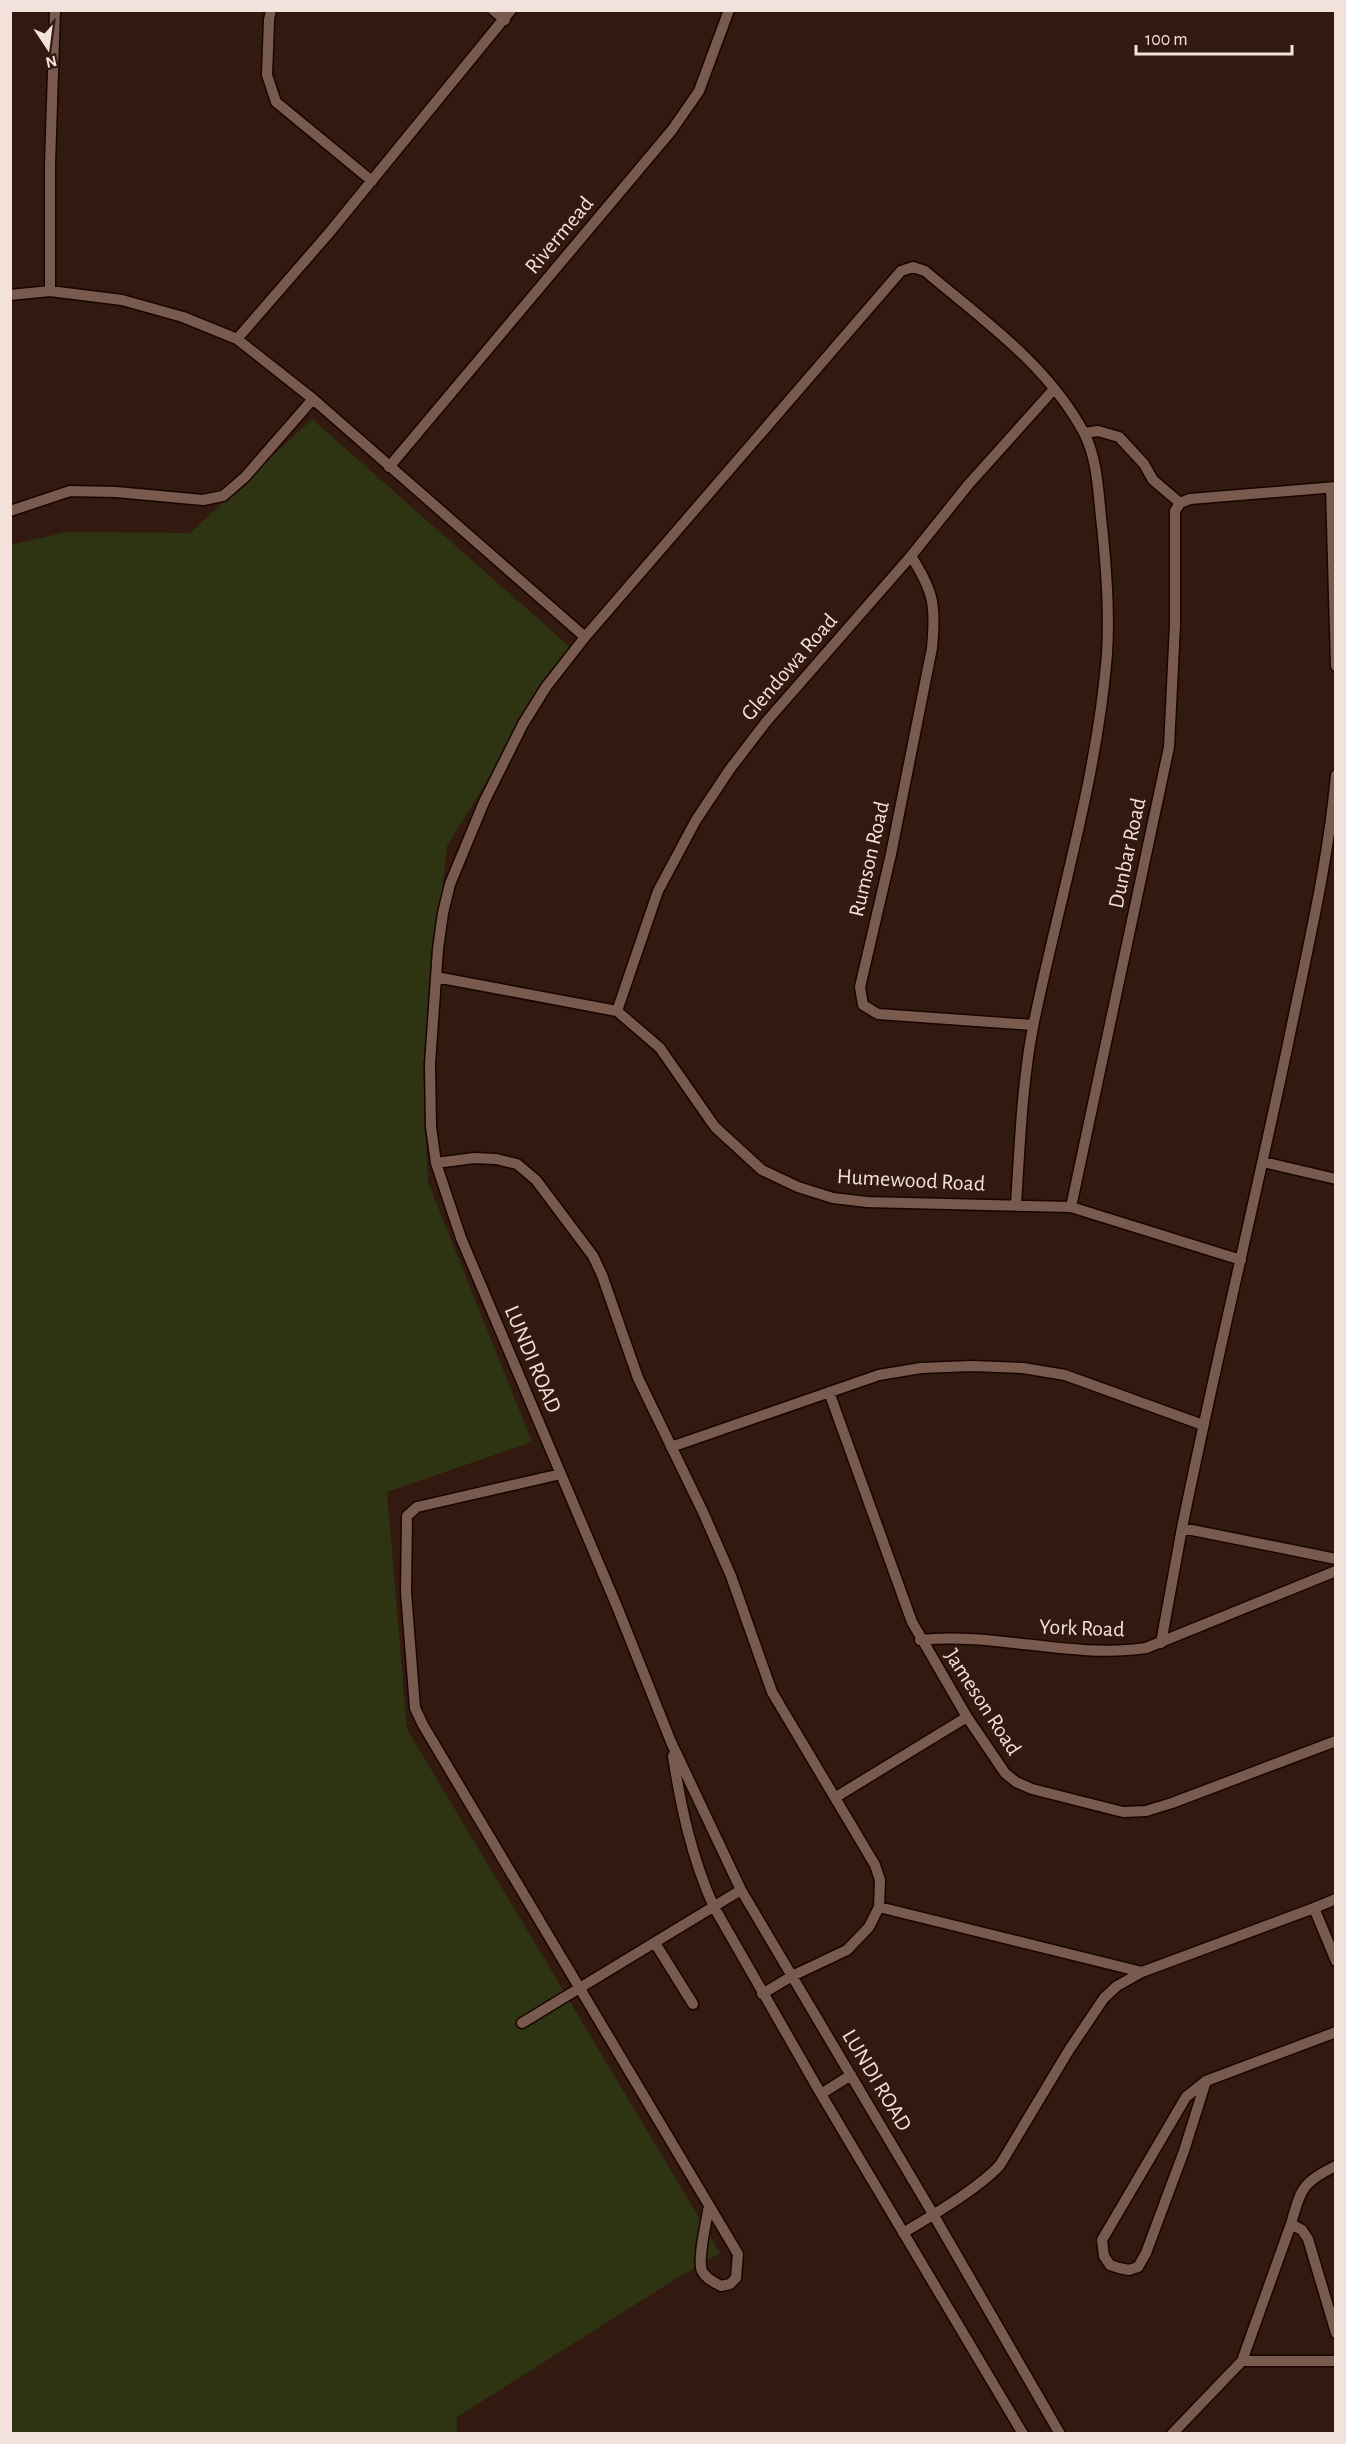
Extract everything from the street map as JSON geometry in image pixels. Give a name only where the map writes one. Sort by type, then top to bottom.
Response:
[{"type":"street","points":[[50,291],[50,164],[56,10]]},
{"type":"street","points":[[271,10],[267,75],[276,102],[372,181]]},
{"type":"street","points":[[237,339],[372,181],[508,15],[493,10]]},
{"type":"street","name":"Rivermead","points":[[389,467],[672,130],[699,91],[729,10]]},
{"type":"street","name":"LUNDI ROAD","points":[[1016,1204],[1023,1103],[1033,1024],[1086,790],[1107,653],[1107,590],[1103,532],[1095,468],[1084,433],[1054,388],[1034,364],[926,271],[913,267],[901,271],[585,637],[546,687],[523,724],[483,802],[450,884],[443,913],[430,1064],[431,1127],[436,1163],[465,1248],[561,1474],[670,1742],[741,1890],[1060,2433]]},
{"type":"street","points":[[10,295],[50,291],[122,300],[183,317],[237,339],[313,399],[585,637]]},
{"type":"street","name":"Glendowa Road","points":[[618,1011],[658,891],[710,797],[766,722],[1054,388]]},
{"type":"street","points":[[10,511],[70,491],[116,492],[203,500],[223,496],[245,477],[313,399]]},
{"type":"street","points":[[1084,433],[1098,431],[1119,437],[1144,464],[1153,480],[1180,503],[1190,499],[1333,488],[1335,666]]},
{"type":"street","name":"Dunbar Road","points":[[1071,1206],[1169,747],[1175,625],[1175,511],[1180,503]]},
{"type":"street","name":"Rumson Road","points":[[911,556],[924,575],[933,598],[935,616],[932,648],[894,843],[860,987],[863,1005],[878,1014],[1033,1024]]},
{"type":"street","points":[[1161,1643],[1203,1425],[1263,1162],[1319,893],[1332,818],[1335,774]]},
{"type":"street","points":[[436,977],[618,1011]]},
{"type":"street","name":"Humewood Road","points":[[618,1011],[660,1048],[715,1127],[762,1170],[798,1186],[833,1198],[867,1202],[1071,1206],[1241,1260]]},
{"type":"street","points":[[436,1163],[474,1158],[505,1160],[526,1170],[593,1256],[602,1275],[638,1378],[704,1512],[731,1576],[772,1692],[875,1866],[880,1880],[879,1907],[869,1927],[847,1950],[792,1976],[762,1994]]},
{"type":"street","points":[[1263,1162],[1335,1179]]},
{"type":"street","points":[[671,1447],[879,1375],[921,1368],[972,1366],[1023,1368],[1065,1375],[1203,1425]]},
{"type":"street","name":"Jameson Road","points":[[829,1392],[892,1571],[920,1640],[967,1717],[1005,1773],[1016,1782],[1076,1802],[1123,1812],[1146,1811],[1335,1741]]},
{"type":"street","points":[[561,1474],[417,1507],[407,1516],[405,1522],[406,1592],[413,1697],[417,1714],[581,1987],[710,2205],[738,2254],[736,2278],[730,2284],[721,2286],[710,2280],[702,2271],[701,2259],[710,2205]]},
{"type":"street","points":[[1182,1528],[1335,1559]]},
{"type":"street","name":"York Road","points":[[920,1640],[968,1639],[1065,1650],[1120,1652],[1161,1643],[1335,1571]]},
{"type":"street","points":[[836,1797],[967,1717]]},
{"type":"street","name":"LUNDI ROAD","points":[[670,1742],[690,1843],[700,1877],[714,1907],[820,2094],[1023,2433]]},
{"type":"street","points":[[522,2023],[741,1890]]},
{"type":"street","points":[[903,2233],[1000,2165],[1069,2050],[1104,1998],[1117,1986],[1142,1972],[1335,1899]]},
{"type":"street","points":[[879,1907],[1142,1972]]},
{"type":"street","points":[[1314,1908],[1335,1961]]},
{"type":"street","points":[[655,1943],[693,2004]]},
{"type":"street","points":[[1206,2081],[1184,2151],[1146,2253],[1138,2267],[1129,2270],[1110,2265],[1104,2256],[1102,2240],[1186,2097],[1206,2081],[1335,2032]]},
{"type":"street","points":[[820,2094],[851,2075]]},
{"type":"street","points":[[1172,2433],[1242,2361],[1303,2187],[1316,2175],[1335,2166]]},
{"type":"street","points":[[1291,2224],[1302,2230],[1308,2239],[1335,2333]]},
{"type":"street","points":[[1242,2361],[1335,2361]]},
{"type":"green space","points":[[312,419],[570,647],[447,846],[423,1068],[428,1182],[532,1442],[387,1492],[407,1729],[720,2253],[457,2417],[457,2433],[11,2433],[10,545],[67,532],[190,533]]}]
